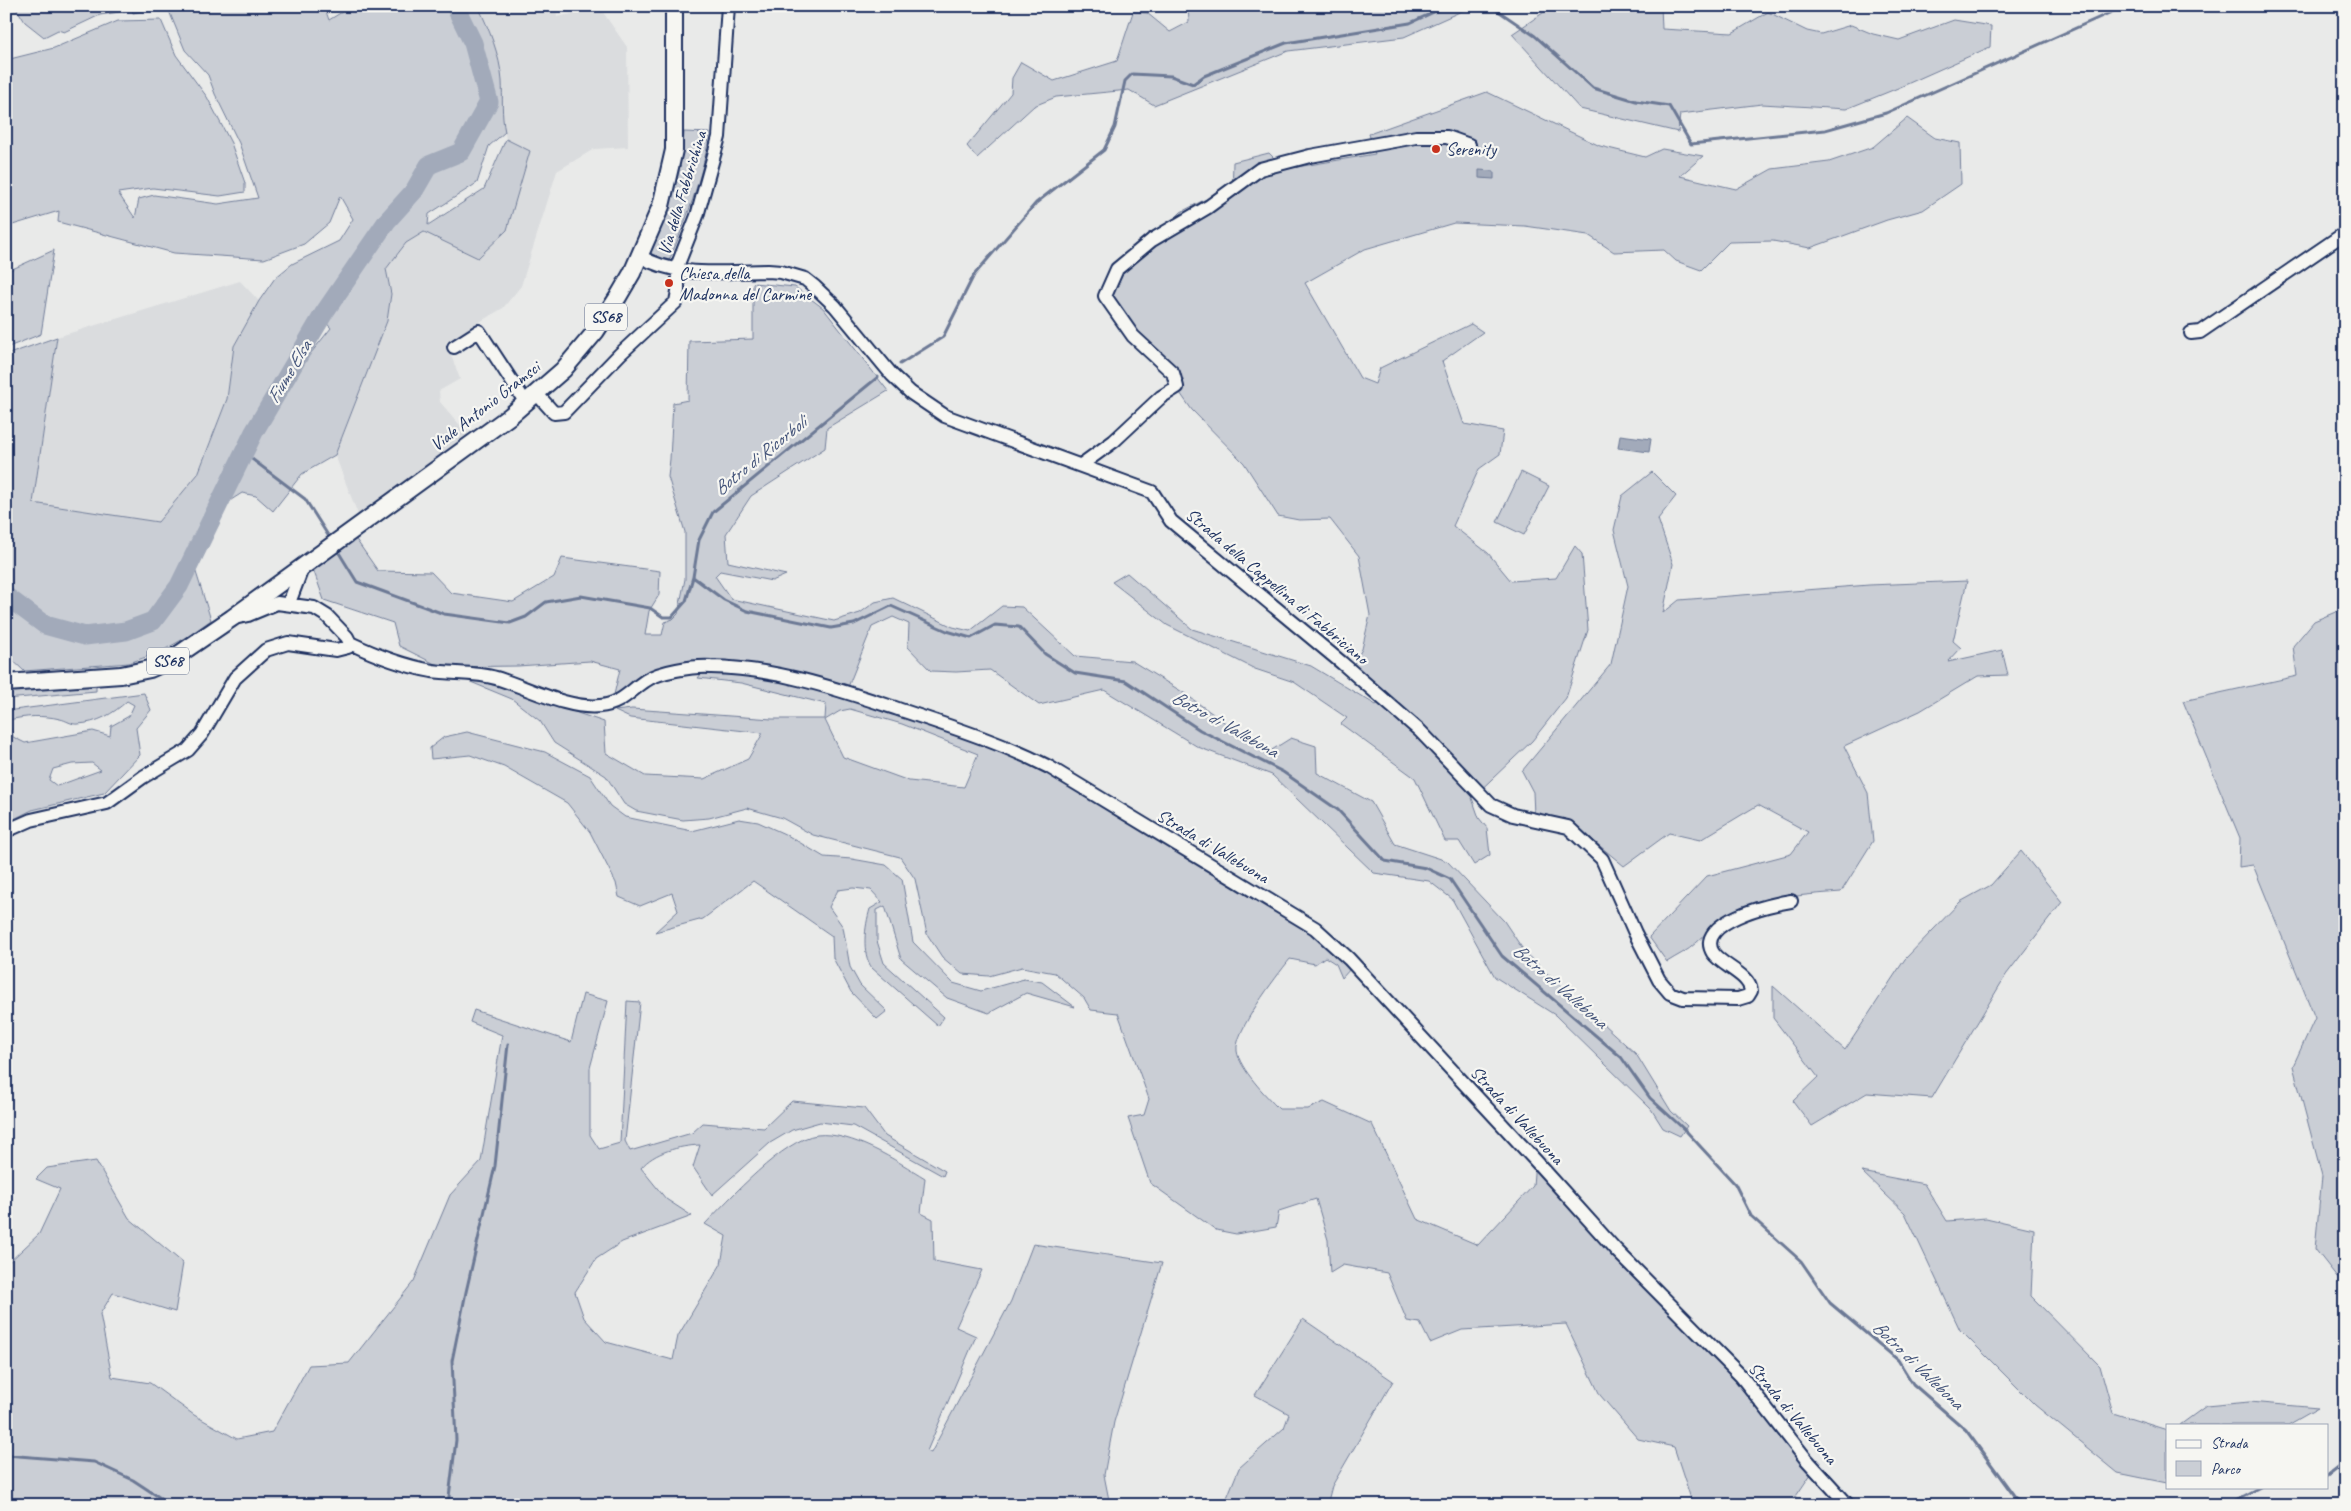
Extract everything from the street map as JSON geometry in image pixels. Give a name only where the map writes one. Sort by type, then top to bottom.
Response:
[{"type":"main road","name":"Viale Antonio Gramsci","points":[[303,566],[532,398],[568,364],[596,331],[623,290],[640,256],[661,206],[673,158],[675,132],[674,6]]},
{"type":"main road","name":"SS68","points":[[6,683],[91,678],[141,671],[179,655],[303,566]]},
{"type":"street","name":"Via della Fabbrichina","points":[[532,398],[555,413],[565,410],[625,349],[672,306],[678,295],[677,270],[681,254],[697,216],[719,137],[724,92],[728,6]]},
{"type":"street","points":[[1081,465],[1114,442],[1161,397],[1178,387],[1173,373],[1133,336],[1106,296],[1117,269],[1145,246],[1208,207],[1260,169],[1310,156],[1416,138],[1447,137],[1470,145]]},
{"type":"street","points":[[2192,333],[2200,332],[2345,233]]},
{"type":"street","name":"Strada della Cappellina di Fabbriciano","points":[[640,256],[654,264],[677,270],[768,271],[782,272],[805,279],[835,306],[889,372],[911,393],[945,416],[1152,492],[1171,521],[1342,662],[1420,731],[1492,805],[1513,815],[1568,827],[1602,859],[1635,933],[1659,980],[1670,992],[1683,998],[1738,999],[1748,996],[1751,991],[1748,983],[1714,953],[1710,941],[1712,934],[1718,927],[1734,918],[1790,901]]},
{"type":"street","points":[[454,347],[479,331],[532,398]]},
{"type":"street","points":[[289,603],[303,566]]},
{"type":"street","points":[[6,831],[31,820],[107,804],[143,777],[188,750],[198,739],[235,678],[266,650],[288,643],[336,650],[348,647],[350,644],[347,637],[327,616],[314,608],[289,603],[274,603],[248,615],[232,618]]},
{"type":"street","name":"Strada di Vallebuona","points":[[350,644],[430,670],[494,677],[579,706],[601,706],[619,702],[646,679],[663,673],[709,667],[752,670],[812,681],[980,736],[1049,767],[1315,928],[1350,959],[1616,1250],[1741,1376],[1806,1459],[1848,1505]]},
{"type":"shaded area","points":[[478,6],[556,6],[557,17],[600,8],[627,47],[628,147],[594,149],[557,171],[521,286],[503,308],[446,342],[460,379],[439,391],[440,402],[478,446],[364,530],[335,455],[387,321],[391,294],[386,269],[406,243],[424,232],[478,258],[530,152],[506,139],[501,115],[502,80],[489,29]]},
{"type":"shaded area","points":[[240,281],[259,301],[234,346],[227,399],[198,474],[158,522],[33,503],[57,337]]},
{"type":"green space","points":[[15,6],[164,6],[133,13],[132,10],[100,15],[64,32],[58,30],[44,37],[25,22]]},
{"type":"green space","points":[[167,6],[324,6],[329,20],[342,12],[340,6],[478,6],[490,33],[499,62],[505,132],[489,146],[477,183],[429,214],[428,225],[484,189],[506,139],[530,151],[507,230],[478,258],[424,232],[406,243],[386,269],[391,294],[387,321],[335,455],[302,474],[273,511],[256,496],[242,493],[231,500],[195,569],[211,620],[187,637],[160,652],[129,663],[24,671],[6,654],[6,355],[57,337],[33,503],[158,522],[198,474],[227,399],[234,346],[259,301],[275,278],[292,264],[339,241],[353,219],[340,196],[329,223],[304,244],[264,259],[174,253],[58,222],[59,211],[6,227],[6,60],[54,48],[118,21],[161,20],[176,55],[207,97],[231,143],[245,183],[245,192],[220,196],[153,188],[118,193],[135,218],[139,199],[154,195],[218,204],[258,198],[239,143],[215,94],[208,75],[185,50]],"holes":[[[320,316],[331,328],[279,393],[274,389]]]},
{"type":"green space","points":[[1188,6],[1473,6],[1404,37],[1288,51],[1154,105],[1129,90],[1056,97],[1034,106],[977,158],[967,146],[1011,93],[1012,78],[1021,62],[1054,81],[1117,61],[1133,12],[1147,13],[1170,32],[1189,22]]},
{"type":"green space","points":[[1553,6],[1661,6],[1662,29],[1732,33],[1768,12],[1807,31],[1821,34],[1851,25],[1873,34],[1899,40],[1954,20],[1991,26],[1990,47],[1846,109],[1762,104],[1680,114],[1678,132],[1580,109],[1512,34]]},
{"type":"green space","points":[[1487,92],[1600,146],[1645,157],[1662,149],[1703,156],[1680,176],[1736,189],[1772,169],[1829,162],[1873,147],[1907,118],[1935,138],[1960,143],[1961,184],[1923,210],[1887,220],[1810,248],[1773,241],[1729,242],[1701,270],[1676,261],[1664,250],[1614,252],[1588,235],[1525,226],[1454,223],[1365,249],[1305,283],[1360,378],[1375,384],[1380,368],[1471,324],[1483,332],[1442,361],[1464,424],[1503,431],[1500,454],[1479,469],[1453,526],[1488,553],[1511,581],[1556,578],[1575,546],[1582,554],[1588,630],[1566,698],[1532,741],[1472,798],[1479,818],[1487,828],[1490,855],[1474,865],[1459,841],[1445,841],[1415,778],[1341,724],[1347,718],[1294,682],[1255,669],[1167,625],[1112,582],[1127,573],[1192,629],[1311,666],[1376,705],[1389,696],[1352,667],[1362,649],[1370,615],[1359,556],[1330,519],[1299,520],[1278,516],[1244,463],[1192,410],[1112,296],[1125,269],[1181,212],[1204,200],[1232,196],[1233,162],[1269,153],[1285,169],[1375,154],[1369,134]]},
{"type":"green space","points":[[684,132],[710,133],[703,167],[693,200],[668,263],[649,256],[662,226],[677,180]]},
{"type":"green space","points":[[54,250],[41,334],[6,348],[6,272]]},
{"type":"green space","points":[[753,283],[795,287],[823,308],[888,391],[827,428],[825,448],[751,496],[726,534],[728,562],[786,575],[772,581],[720,571],[715,576],[731,599],[834,621],[860,613],[875,602],[893,598],[953,627],[970,631],[1002,606],[1022,607],[1075,656],[1132,661],[1184,693],[1267,753],[1291,738],[1316,746],[1317,773],[1371,802],[1395,844],[1447,861],[1504,921],[1526,954],[1636,1054],[1671,1111],[1687,1126],[1680,1136],[1663,1128],[1651,1109],[1555,1015],[1495,977],[1452,899],[1429,881],[1374,873],[1272,775],[1198,747],[1104,690],[1039,705],[990,670],[931,671],[908,647],[909,624],[893,617],[872,627],[848,687],[807,674],[751,666],[658,670],[613,699],[620,669],[590,661],[518,666],[441,667],[399,646],[393,623],[324,600],[313,569],[355,538],[378,571],[431,572],[451,593],[513,602],[554,577],[562,558],[660,571],[659,595],[649,611],[645,635],[662,635],[665,622],[673,619],[678,614],[685,579],[685,532],[668,477],[673,403],[688,400],[689,341],[753,339]]},
{"type":"green space","points":[[1521,472],[1549,486],[1524,535],[1497,522]]},
{"type":"green space","points":[[1652,472],[1676,496],[1658,519],[1673,564],[1663,613],[1679,600],[1869,585],[1967,581],[1953,641],[1961,648],[1948,662],[2002,650],[2008,675],[1978,676],[1920,711],[1844,746],[1868,793],[1873,841],[1841,892],[1777,899],[1745,907],[1718,921],[1693,946],[1667,962],[1649,937],[1707,876],[1791,854],[1808,832],[1758,805],[1700,840],[1669,833],[1624,866],[1577,827],[1534,815],[1533,792],[1522,771],[1611,664],[1628,586],[1614,530],[1622,496]]},
{"type":"green space","points":[[2345,608],[2345,1287],[2315,1249],[2322,1176],[2293,1066],[2315,1018],[2253,865],[2239,867],[2240,838],[2183,701],[2297,676],[2293,646],[2314,621]]},
{"type":"green space","points":[[701,674],[758,676],[801,684],[991,745],[1057,778],[1116,816],[1246,891],[1325,943],[1351,968],[1342,978],[1336,964],[1325,957],[1315,964],[1290,959],[1257,1004],[1238,1042],[1237,1051],[1239,1058],[1254,1082],[1279,1109],[1308,1109],[1324,1102],[1372,1124],[1417,1219],[1478,1245],[1533,1186],[1535,1160],[1753,1399],[1811,1474],[1790,1505],[1693,1505],[1674,1447],[1638,1439],[1600,1395],[1566,1324],[1462,1330],[1430,1343],[1420,1323],[1407,1321],[1387,1273],[1343,1265],[1330,1273],[1328,1240],[1316,1199],[1279,1211],[1276,1227],[1236,1234],[1216,1230],[1150,1183],[1128,1118],[1144,1115],[1149,1099],[1118,1013],[1091,1010],[1084,998],[1055,973],[1022,967],[989,976],[962,974],[942,957],[927,934],[915,879],[900,857],[813,835],[782,818],[747,808],[709,818],[683,820],[636,811],[624,804],[606,776],[554,743],[540,721],[512,699],[461,678],[498,686],[604,722],[606,753],[645,776],[704,779],[748,759],[763,733],[630,718],[615,711],[632,709],[772,719],[825,719],[826,704],[741,683],[698,678]],"holes":[[[850,709],[902,724],[978,754],[964,787],[909,781],[843,757],[825,720],[840,711]]]},
{"type":"green space","points":[[96,685],[96,691],[6,699],[6,689]]},
{"type":"green space","points":[[144,693],[151,710],[136,728],[140,755],[104,793],[32,810],[6,823],[6,711]],"holes":[[[127,701],[134,705],[129,716],[111,726],[110,736],[93,731],[25,743],[13,737],[9,720],[41,717],[60,719],[74,724],[92,722],[116,710]],[[92,763],[101,770],[57,786],[49,780],[53,769],[72,764]]]},
{"type":"green space","points":[[467,732],[545,752],[590,776],[610,806],[625,817],[692,831],[739,819],[758,822],[787,835],[824,857],[852,859],[886,865],[902,879],[913,942],[953,983],[981,991],[1024,979],[1042,982],[1075,1007],[1026,993],[989,1013],[947,998],[901,959],[885,906],[877,910],[877,941],[884,963],[944,1017],[938,1026],[872,968],[869,962],[865,947],[868,916],[870,909],[882,902],[871,890],[853,888],[838,890],[829,907],[843,927],[850,967],[860,985],[887,1011],[877,1019],[851,992],[833,958],[832,936],[753,881],[703,919],[655,932],[678,911],[672,893],[640,906],[619,897],[616,883],[590,832],[567,803],[504,767],[470,755],[431,759],[430,748],[444,737]]},
{"type":"green space","points":[[2021,851],[2062,902],[2006,975],[1932,1098],[1867,1093],[1812,1126],[1793,1101],[1818,1077],[1773,1018],[1773,986],[1845,1050],[1905,959],[1960,902],[1991,885]]},
{"type":"green space","points":[[583,994],[608,1001],[590,1068],[590,1135],[599,1149],[620,1143],[627,1001],[640,1002],[625,1141],[630,1151],[692,1133],[703,1123],[764,1128],[792,1101],[864,1108],[885,1136],[945,1171],[943,1176],[853,1126],[820,1122],[792,1130],[770,1143],[712,1195],[693,1167],[700,1145],[676,1148],[660,1154],[646,1162],[641,1168],[666,1199],[692,1216],[622,1242],[596,1259],[575,1292],[584,1318],[606,1342],[673,1360],[678,1336],[721,1264],[726,1236],[705,1224],[773,1158],[804,1139],[817,1135],[830,1135],[859,1142],[925,1178],[921,1213],[933,1219],[934,1261],[982,1270],[956,1327],[976,1336],[927,1451],[931,1453],[1011,1301],[1033,1244],[1162,1263],[1114,1422],[1104,1475],[1110,1505],[6,1505],[6,1265],[39,1234],[60,1189],[36,1179],[47,1168],[96,1161],[129,1218],[183,1263],[175,1312],[113,1293],[100,1314],[112,1377],[150,1383],[194,1415],[237,1439],[272,1432],[309,1365],[349,1363],[414,1281],[450,1195],[481,1161],[502,1035],[470,1022],[474,1010],[571,1042]]},
{"type":"green space","points":[[1862,1172],[1924,1184],[1947,1221],[1986,1218],[2034,1229],[2031,1296],[2100,1366],[2113,1413],[2166,1430],[2166,1483],[2118,1473],[2035,1405],[1960,1330],[1905,1213]]},
{"type":"green space","points":[[1303,1319],[1393,1381],[1332,1486],[1327,1505],[1224,1505],[1239,1468],[1284,1428],[1289,1414],[1255,1395]]},
{"type":"green space","points":[[2249,1402],[2318,1408],[2290,1424],[2181,1424],[2206,1406]]},
{"type":"water","points":[[1479,170],[1494,171],[1494,179],[1479,178]]},
{"type":"water","points":[[1620,435],[1651,439],[1649,452],[1618,448]]},
{"type":"waterway","name":"Fiume Elsa","points":[[6,596],[45,625],[85,636],[126,631],[153,621],[179,586],[254,432],[324,313],[387,221],[414,191],[429,165],[461,152],[489,102],[473,43],[455,6]]},
{"type":"waterway","name":"Botro di Ricorboli","points":[[900,364],[943,337],[974,275],[1036,203],[1104,150],[1115,127],[1125,81],[1132,74],[1171,76],[1193,84],[1204,76],[1286,43],[1410,23],[1447,6]]},
{"type":"waterway","points":[[1491,6],[1535,36],[1593,88],[1636,101],[1669,106],[1691,144],[1825,130],[1886,113],[2125,6]]},
{"type":"waterway","name":"Botro di Ricorboli","points":[[693,577],[699,540],[713,512],[878,377]]},
{"type":"waterway","name":"Botro di Vallebona","points":[[244,453],[305,499],[331,540]]},
{"type":"waterway","name":"Botro di Vallebona","points":[[336,548],[357,582],[444,614],[510,623],[526,617],[546,602],[581,596],[650,608],[663,617],[672,617],[686,601],[693,577],[724,600],[747,611],[831,628],[854,624],[891,606],[947,631],[971,638],[995,625],[1019,627],[1045,654],[1075,673],[1126,681],[1200,730],[1283,772],[1338,810],[1385,861],[1426,868],[1450,879],[1502,956],[1621,1057],[1650,1098],[1687,1132],[1735,1184],[1751,1216],[1801,1261],[1830,1303],[1898,1360],[1913,1384],[1966,1430],[2015,1497],[2026,1505]]},
{"type":"waterway","points":[[448,1505],[456,1440],[452,1361],[495,1166],[508,1044]]},
{"type":"waterway","points":[[6,1455],[94,1462],[133,1480],[171,1505]]},
{"type":"waterway","name":"Botro di Vallebona","points":[[2328,1475],[2345,1462]]},
{"type":"waterway","name":"Botro di Vallebona","points":[[2226,1505],[2258,1488]]},
{"type":"place","name":"Serenity","points":[[1436,149]]},
{"type":"place","name":"Chiesa della Madonna del Carmine","points":[[669,283]]}]
